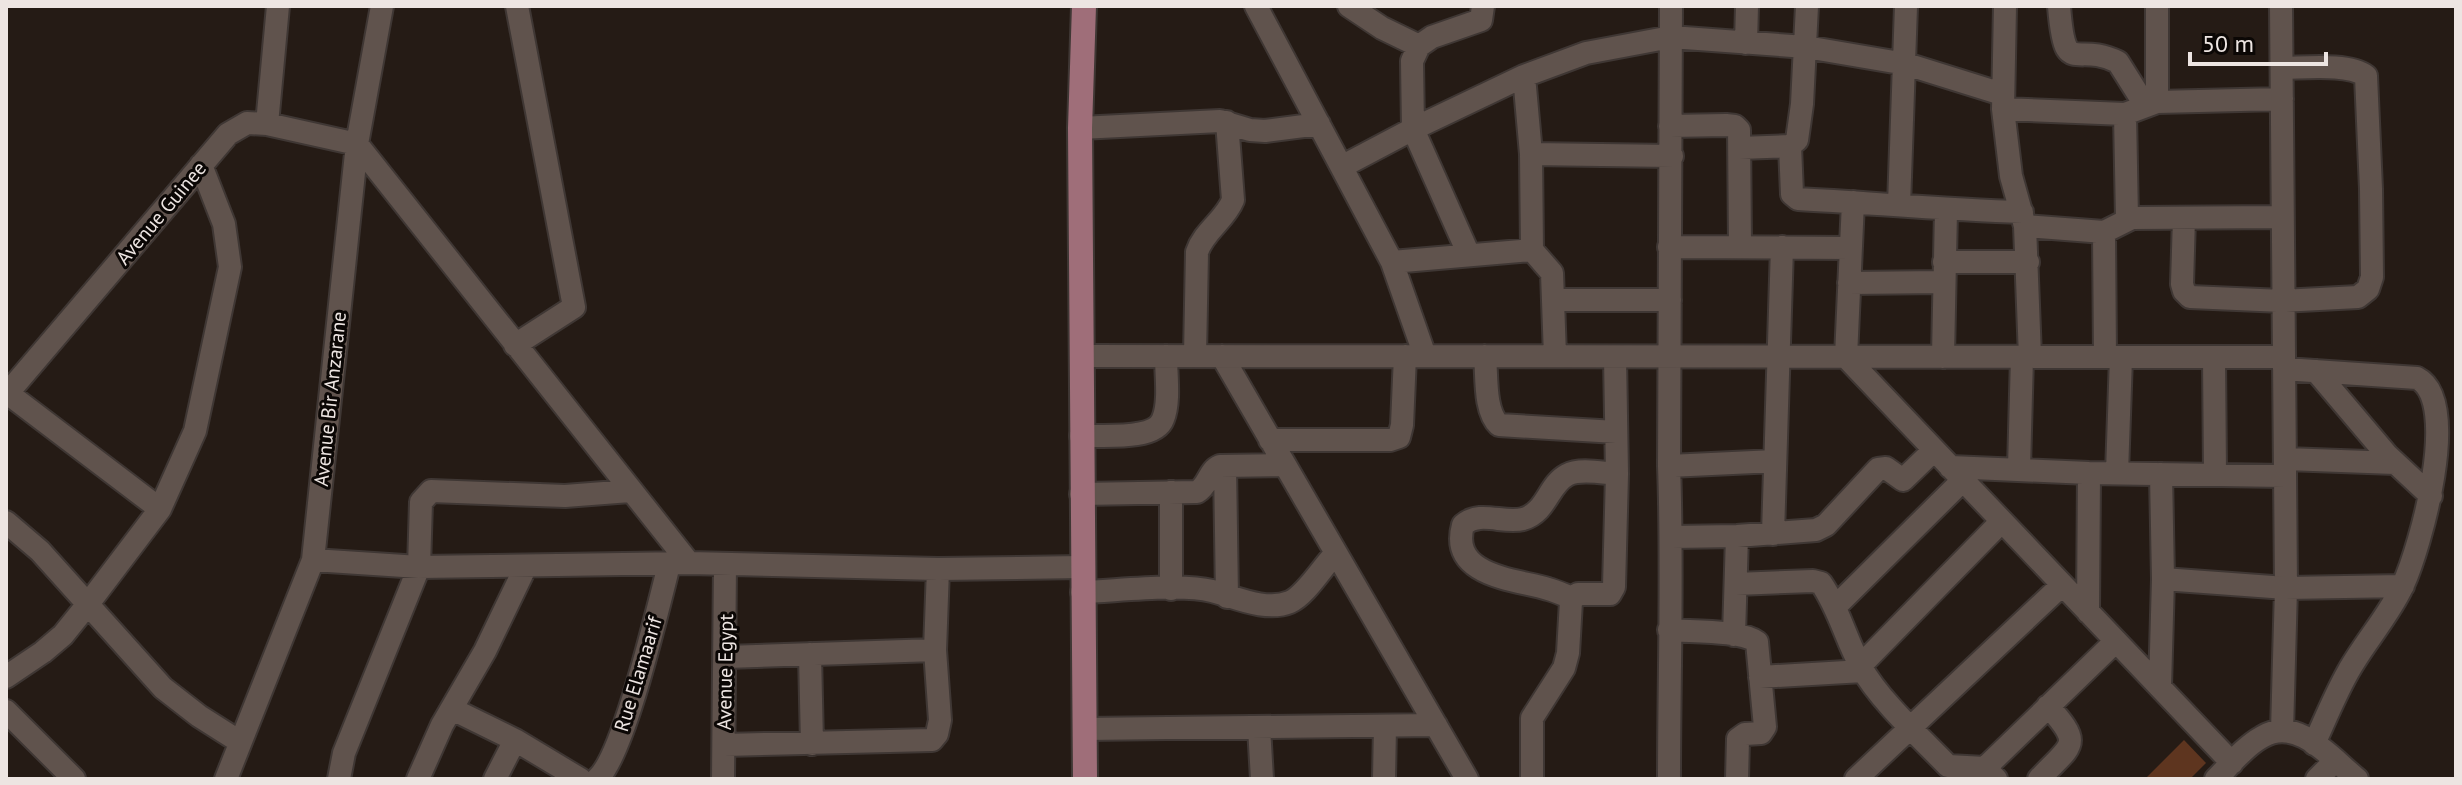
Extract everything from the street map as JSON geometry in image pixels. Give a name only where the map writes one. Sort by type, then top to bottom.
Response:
[{"type":"main road","points":[[1084,6],[1080,128],[1085,779]]},
{"type":"street","points":[[267,124],[278,6]]},
{"type":"street","name":"Avenue Bir Anzarane","points":[[226,779],[313,560],[357,144],[382,6]]},
{"type":"street","points":[[515,345],[574,307],[517,6]]},
{"type":"street","points":[[1256,6],[1392,262],[1415,356],[1399,437],[1390,440],[1270,440]]},
{"type":"street","points":[[1349,6],[1382,28],[1419,46]]},
{"type":"street","points":[[1469,255],[1413,129],[1412,61],[1419,46],[1446,31],[1477,23],[1482,18],[1483,6]]},
{"type":"street","points":[[1669,779],[1671,6]]},
{"type":"street","points":[[1746,43],[1747,6]]},
{"type":"street","points":[[1740,148],[1790,146],[1796,142],[1807,6]]},
{"type":"street","points":[[1899,205],[1906,6]]},
{"type":"street","points":[[2005,6],[2002,101],[2011,176],[2023,219],[2028,262],[2019,468]]},
{"type":"street","points":[[2059,6],[2062,39],[2070,53],[2118,62],[2142,107]]},
{"type":"street","points":[[2127,219],[2157,6]]},
{"type":"street","points":[[2281,6],[2280,217],[2286,588],[2282,731]]},
{"type":"street","points":[[1343,166],[1524,76],[1586,53],[1671,37],[1806,47],[1906,64],[2002,101],[2142,107],[2282,99]]},
{"type":"street","points":[[2184,218],[2182,284],[2186,295],[2283,301],[2358,297],[2368,289],[2372,277],[2366,76],[2346,69],[2282,68]]},
{"type":"street","points":[[1524,76],[1531,154],[1532,250],[1552,273],[1555,356]]},
{"type":"street","points":[[1080,128],[1227,122],[1258,131],[1319,124]]},
{"type":"street","points":[[1195,356],[1197,252],[1202,241],[1230,209],[1233,200],[1227,122]]},
{"type":"street","name":"Avenue Guinee","points":[[6,393],[228,134],[247,123],[267,124],[357,144]]},
{"type":"street","points":[[1670,126],[1733,126],[1739,130],[1740,246]]},
{"type":"street","points":[[357,144],[630,491],[679,564]]},
{"type":"street","points":[[1790,146],[1792,194],[1796,198],[1946,210],[2104,232],[2127,219],[2280,217]]},
{"type":"street","points":[[1531,154],[1672,156]]},
{"type":"street","points":[[6,677],[63,635],[88,604],[160,509],[195,431],[230,267],[224,224],[201,165]]},
{"type":"street","points":[[1853,202],[1846,357],[2232,763]]},
{"type":"street","points":[[1943,357],[1946,210]]},
{"type":"street","points":[[2104,232],[2117,473]]},
{"type":"street","points":[[1669,247],[1850,248]]},
{"type":"street","points":[[1773,534],[1782,247]]},
{"type":"street","points":[[1392,262],[1532,250]]},
{"type":"street","points":[[1849,283],[2028,262]]},
{"type":"street","points":[[1555,300],[1670,300]]},
{"type":"street","points":[[1082,356],[2214,357],[2284,363],[2316,371],[2413,377],[2426,383],[2434,401],[2439,429],[2439,456],[2431,496],[2403,586],[2348,673],[2314,744]]},
{"type":"street","points":[[1081,436],[1146,434],[1156,429],[1165,416],[1166,356]]},
{"type":"street","points":[[1222,356],[1467,779]]},
{"type":"street","points":[[1485,356],[1490,408],[1496,423],[1501,426],[1616,432]]},
{"type":"street","points":[[1532,779],[1532,718],[1564,668],[1572,598],[1578,594],[1606,595],[1613,591],[1616,579],[1615,357]]},
{"type":"street","points":[[2214,357],[2215,473]]},
{"type":"street","points":[[2316,371],[2395,463],[2431,496]]},
{"type":"street","points":[[6,393],[160,509]]},
{"type":"street","points":[[1669,466],[1775,461]]},
{"type":"street","points":[[1672,537],[1737,536],[1821,529],[1878,469],[1886,468],[1903,480],[1949,466],[2161,474],[2395,463]]},
{"type":"street","points":[[1081,494],[1200,490],[1207,484],[1214,469],[1285,465]]},
{"type":"street","points":[[1225,466],[1227,597]]},
{"type":"street","points":[[1835,607],[1949,466]]},
{"type":"street","points":[[1572,598],[1487,574],[1469,559],[1463,548],[1461,530],[1465,523],[1474,518],[1527,518],[1542,507],[1562,478],[1570,473],[1617,474]]},
{"type":"street","points":[[2088,612],[2089,473]]},
{"type":"street","points":[[2160,687],[2163,579],[2161,474]]},
{"type":"street","points":[[339,779],[348,743],[419,567],[421,502],[431,491],[565,496],[630,491]]},
{"type":"street","points":[[1171,492],[1171,589]]},
{"type":"street","points":[[1760,677],[1862,668],[2002,521]]},
{"type":"street","points":[[6,522],[40,551],[180,703],[240,742]]},
{"type":"street","points":[[1734,635],[1737,536]]},
{"type":"street","points":[[1082,592],[1202,589],[1244,602],[1289,603],[1299,596],[1336,553]]},
{"type":"street","points":[[313,560],[419,567],[679,564],[938,569],[1082,567]]},
{"type":"street","name":"Rue Elamaarif","points":[[597,779],[610,762],[679,564]]},
{"type":"street","name":"Avenue Egypt","points":[[723,779],[725,565]]},
{"type":"street","points":[[418,779],[526,566]]},
{"type":"street","points":[[724,745],[932,740],[937,734],[940,720],[935,650],[938,569]]},
{"type":"street","points":[[2163,579],[2286,588],[2403,586]]},
{"type":"street","points":[[1736,584],[1818,582],[1835,607],[1862,668],[1910,728],[1948,766],[1991,774],[2048,706],[2116,641]]},
{"type":"street","points":[[1856,779],[2062,585]]},
{"type":"street","points":[[1669,630],[1734,635],[1757,641],[1765,729],[1738,739],[1737,779]]},
{"type":"street","points":[[726,657],[935,650]]},
{"type":"street","points":[[810,654],[812,744]]},
{"type":"street","points":[[2039,779],[2069,747],[2071,739],[2068,728],[2048,706]]},
{"type":"street","points":[[452,709],[515,740],[580,779]]},
{"type":"street","points":[[6,711],[74,779]]},
{"type":"street","points":[[1084,729],[1436,725]]},
{"type":"street","points":[[1384,779],[1385,726]]},
{"type":"street","points":[[1259,727],[1262,779]]},
{"type":"street","points":[[2216,779],[2264,735],[2282,731],[2303,735],[2347,773]]},
{"type":"street","points":[[495,779],[515,740]]},
{"type":"street","points":[[2317,779],[2347,773]]},
{"type":"building","points":[[2184,740],[2206,763],[2190,779],[2145,779]]}]
